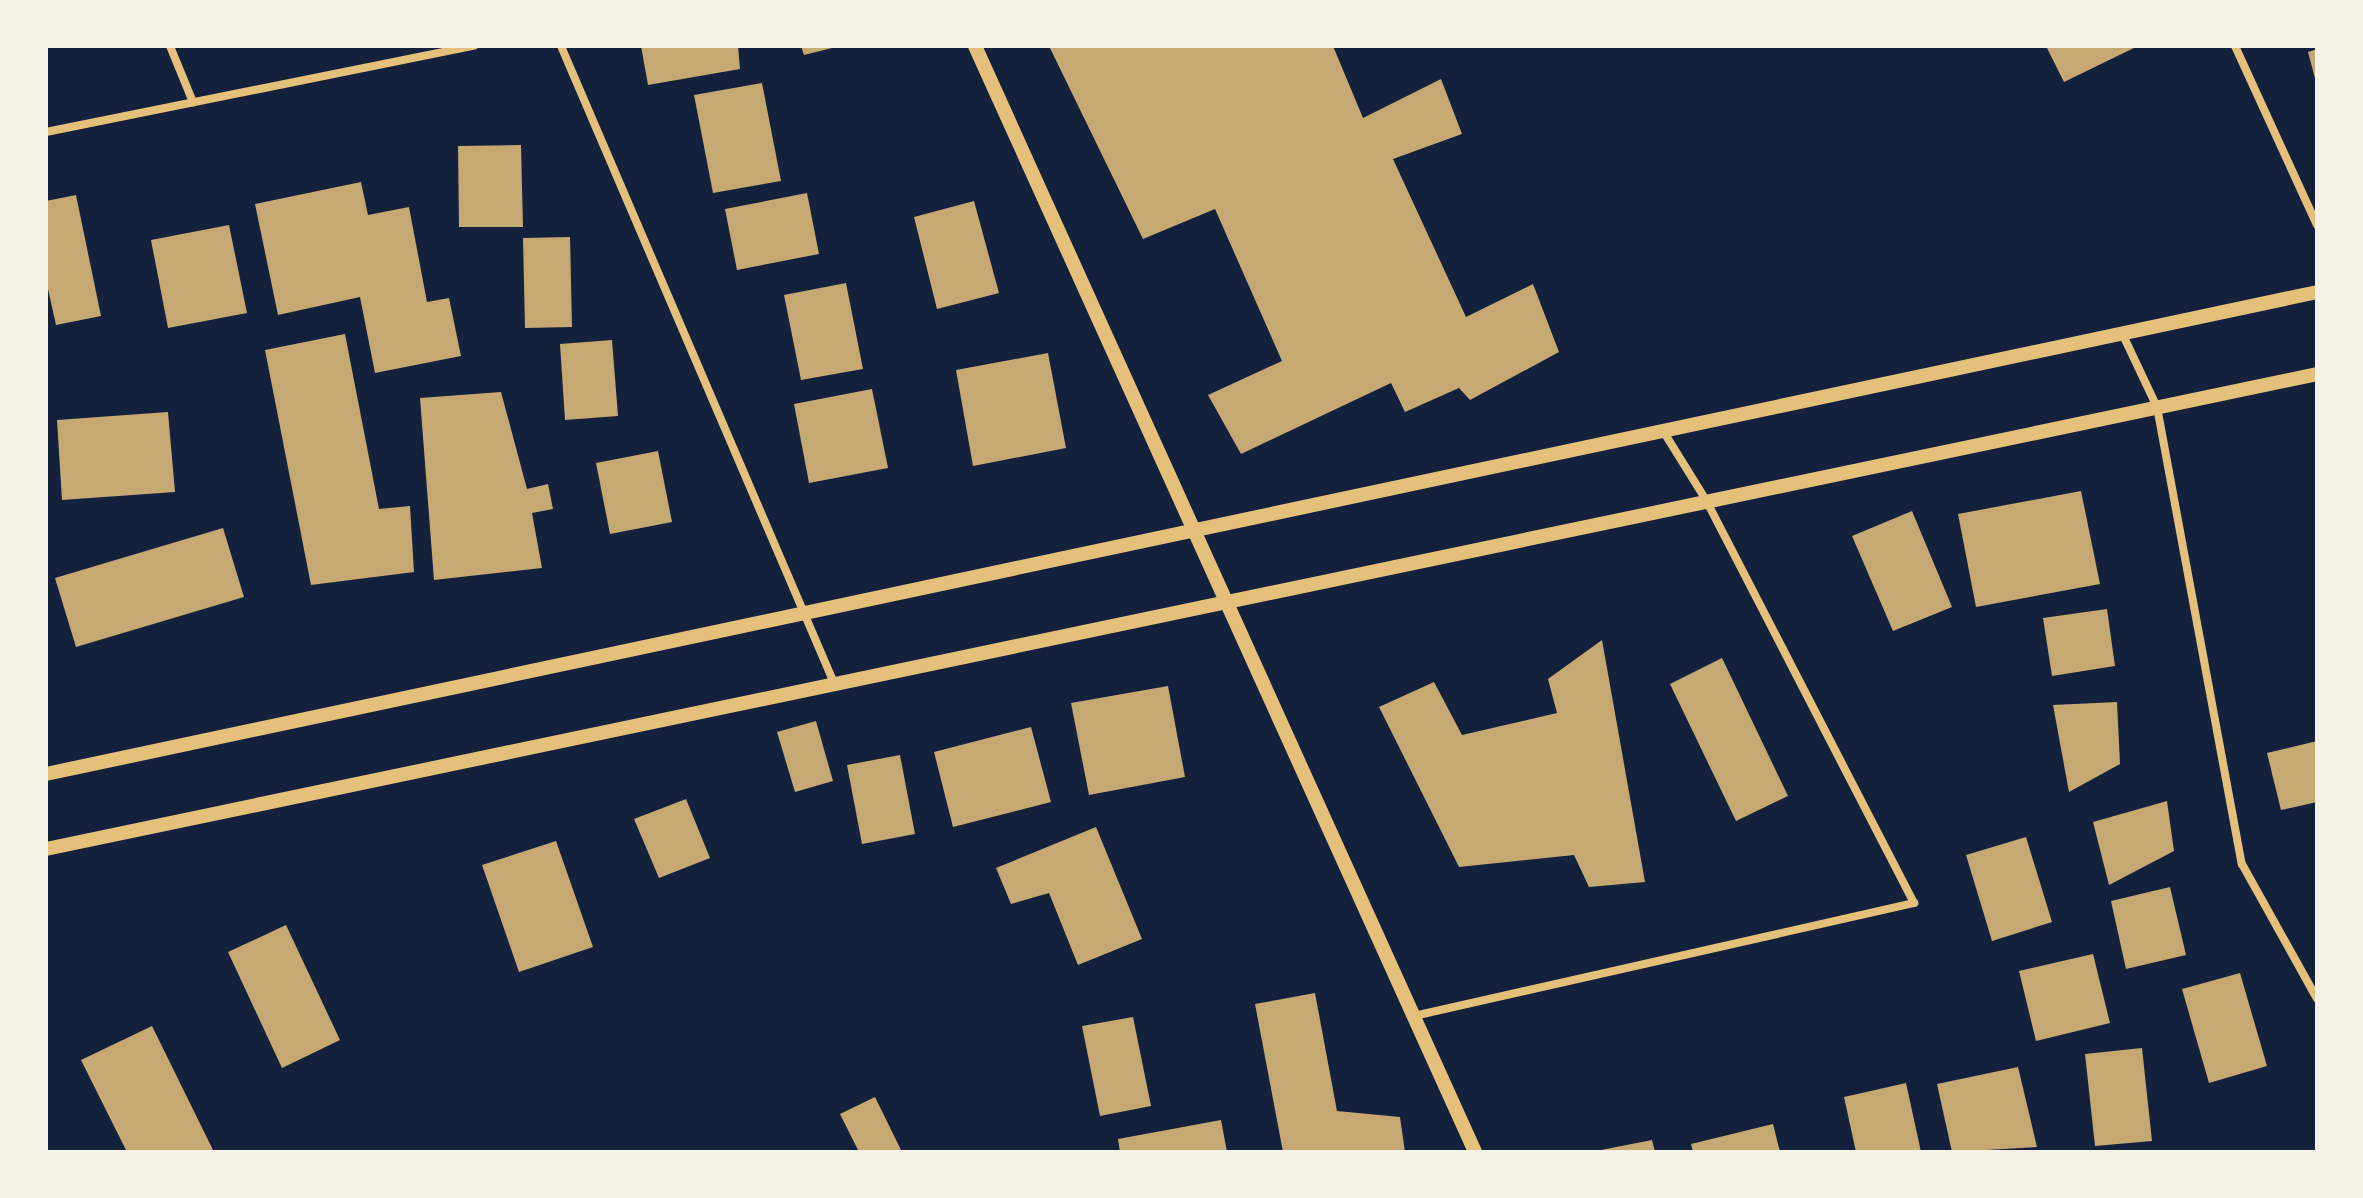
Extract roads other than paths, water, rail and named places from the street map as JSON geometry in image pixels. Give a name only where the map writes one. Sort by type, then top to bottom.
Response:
[{"type":"street","points":[[170,46],[193,102]]},
{"type":"street","points":[[46,132],[474,46]]},
{"type":"street","points":[[561,46],[807,613],[834,683]]},
{"type":"street","points":[[975,46],[1191,531],[1226,600],[1475,1152]]},
{"type":"street","points":[[2235,46],[2317,225]]},
{"type":"street","points":[[46,774],[2317,292]]},
{"type":"street","points":[[2122,333],[2157,407],[2242,864],[2317,999]]},
{"type":"street","points":[[46,849],[2317,374]]},
{"type":"street","points":[[1414,1016],[1914,903],[1706,500],[1663,431]]}]
